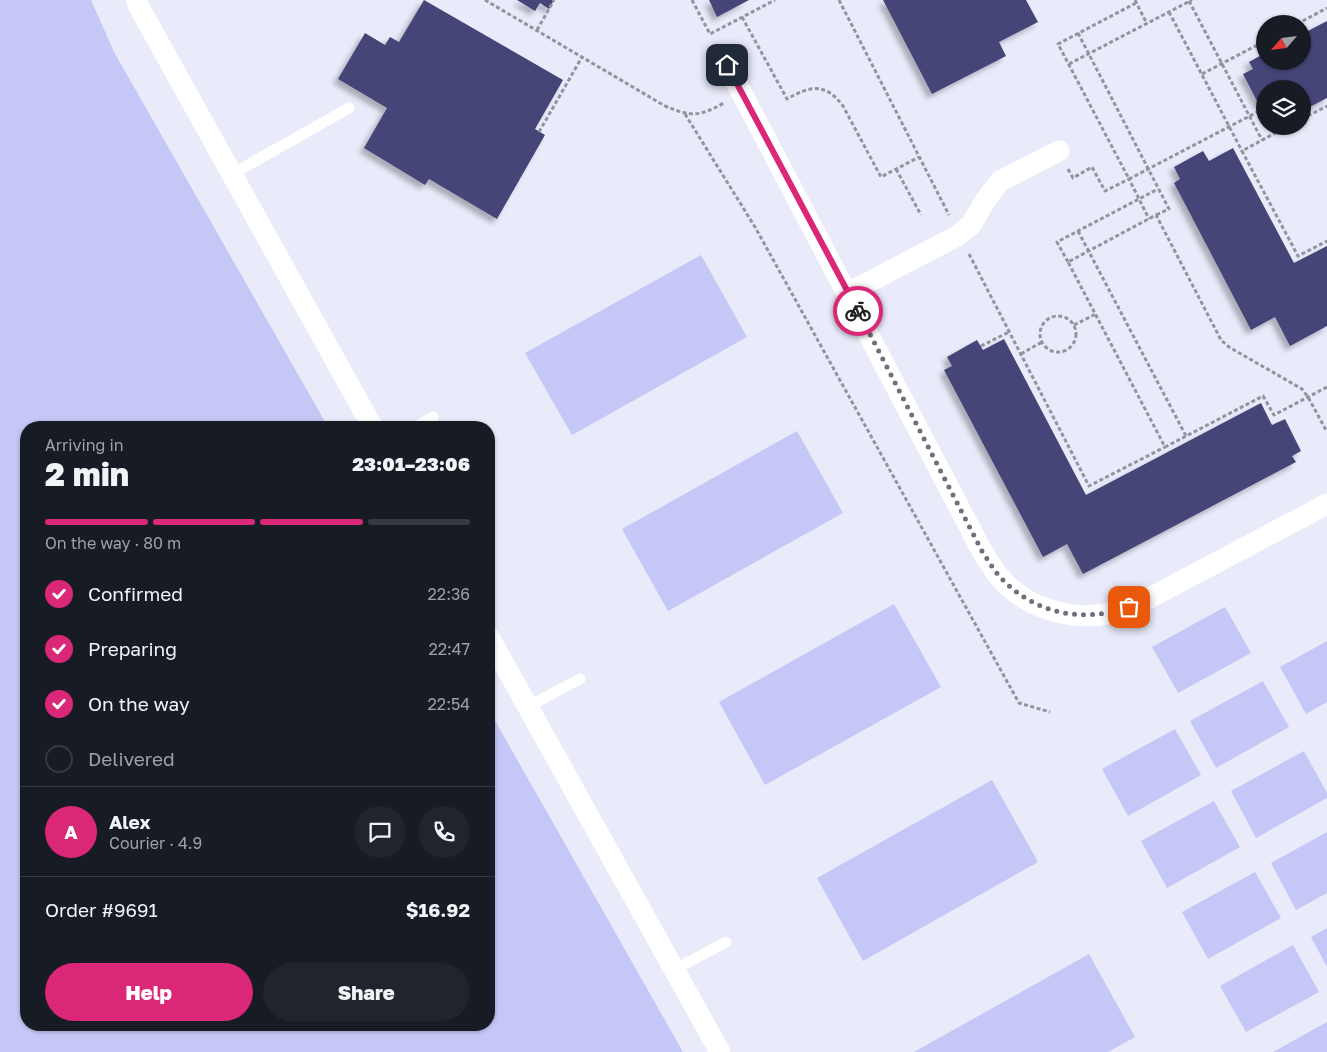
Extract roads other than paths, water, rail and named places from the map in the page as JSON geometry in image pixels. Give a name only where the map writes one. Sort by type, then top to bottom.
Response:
[{"type":"street","points":[[137,0],[139,7],[369,421]]},
{"type":"street","points":[[727,65],[982,551],[998,575],[1017,593],[1040,607],[1067,614],[1091,616],[1116,612],[1142,602],[1327,504]]},
{"type":"street","points":[[848,293],[959,234],[971,224],[1000,181],[1059,151]]},
{"type":"street","points":[[495,648],[720,1052]]},
{"type":"lane","points":[[232,174],[349,108]]},
{"type":"lane","points":[[426,421],[433,417]]},
{"type":"lane","points":[[527,707],[580,679]]},
{"type":"lane","points":[[674,970],[726,942]]}]
